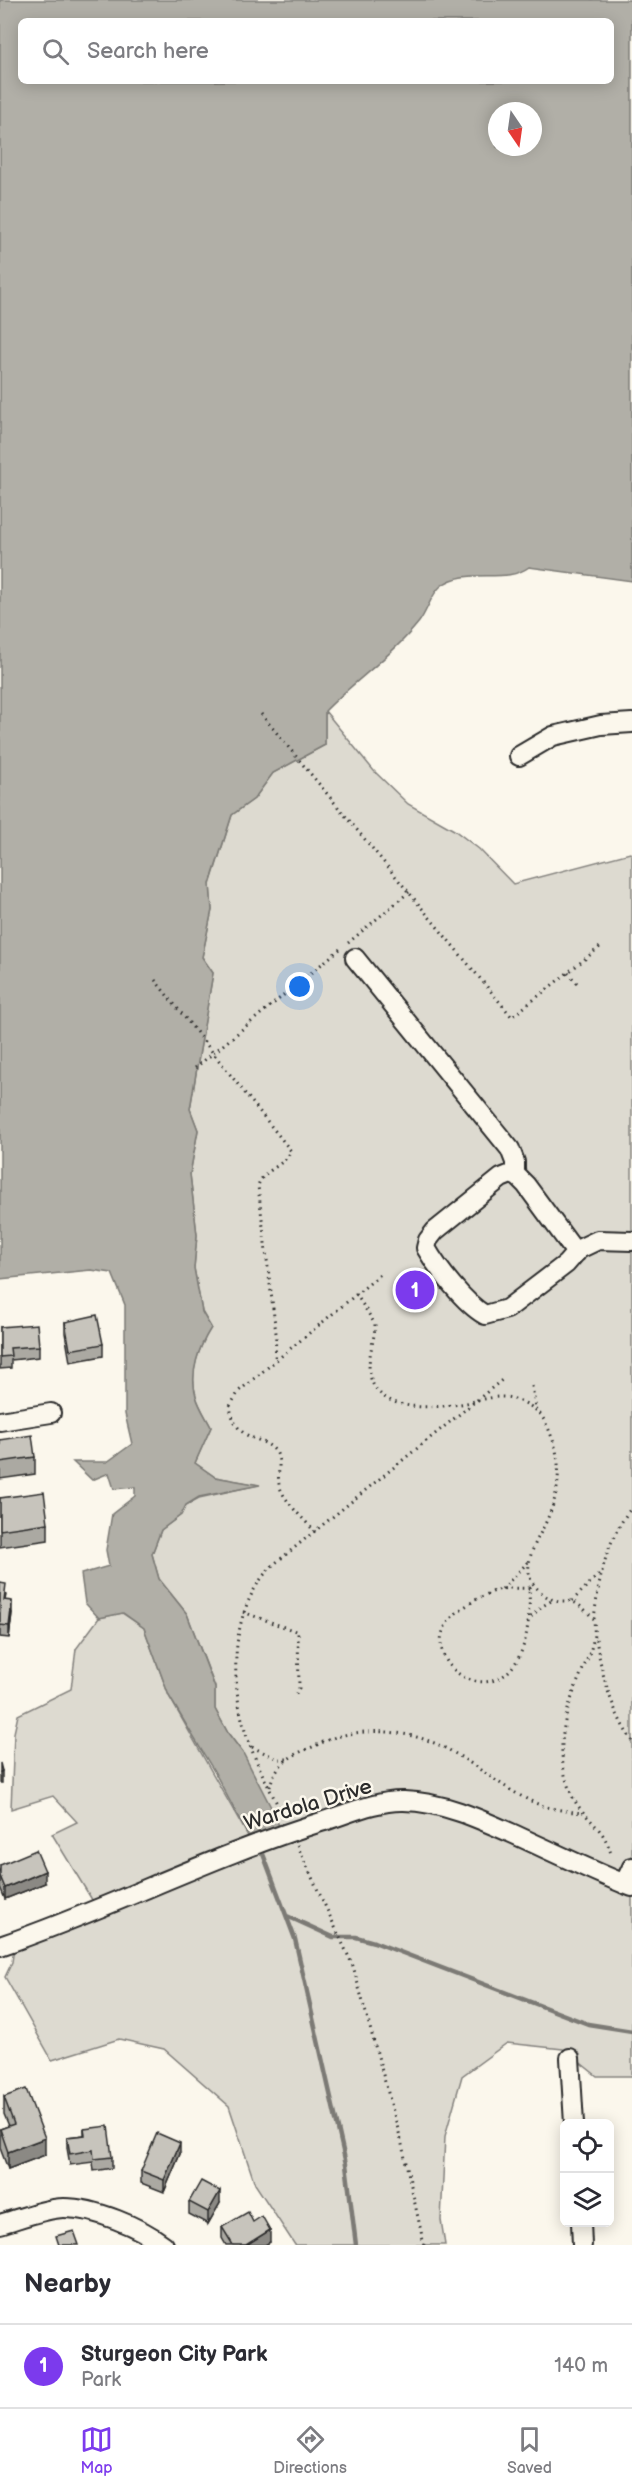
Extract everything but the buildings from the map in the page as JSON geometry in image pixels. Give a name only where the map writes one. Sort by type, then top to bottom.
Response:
[{"type":"street","points":[[519,756],[553,736],[601,725],[632,723]]},
{"type":"street","points":[[355,958],[510,1149],[515,1162],[515,1175]]},
{"type":"street","points":[[576,1253],[526,1185],[511,1174],[501,1178],[435,1231],[428,1240],[426,1248],[474,1309],[485,1314],[507,1309],[566,1264],[576,1253],[579,1248],[598,1239],[632,1241]]},
{"type":"street","points":[[0,1421],[51,1413]]},
{"type":"street","name":"Wardola Drive","points":[[0,1946],[38,1933],[203,1864],[288,1833],[378,1805],[404,1801],[442,1807],[480,1820],[628,1886]]},
{"type":"street","points":[[628,1886],[632,1867]]},
{"type":"street","points":[[570,2058],[574,2119]]},
{"type":"street","points":[[0,2224],[63,2208],[92,2212],[147,2233],[164,2245]]},
{"type":"street","points":[[581,2227],[582,2245]]},
{"type":"path","points":[[261,714],[512,1017],[600,946]]},
{"type":"path","points":[[195,1068],[409,892]]},
{"type":"path","points":[[568,973],[577,983]]},
{"type":"path","points":[[155,980],[291,1151],[288,1157],[259,1181],[258,1192],[276,1333],[275,1361]]},
{"type":"path","points":[[315,1532],[279,1486],[278,1456],[274,1450],[247,1437],[231,1415],[230,1406],[233,1398],[275,1361],[381,1274]]},
{"type":"path","points":[[356,1294],[375,1324],[370,1353],[371,1379],[387,1400],[405,1405],[442,1406],[490,1397],[506,1397],[536,1410],[554,1440],[559,1470],[550,1514],[531,1558],[502,1589],[464,1607],[447,1623],[442,1643],[445,1657],[458,1675],[471,1682],[485,1683],[503,1677],[516,1665],[531,1617],[529,1588]]},
{"type":"path","points":[[424,2245],[401,2140],[354,1966],[288,1833],[244,1728],[239,1699],[237,1660],[243,1612],[263,1576],[503,1379]]},
{"type":"path","points":[[532,1386],[536,1410]]},
{"type":"path","points":[[632,1507],[621,1522],[600,1573],[594,1619],[601,1673],[609,1698],[632,1741]]},
{"type":"path","points":[[531,1558],[531,1579],[553,1600]]},
{"type":"path","points":[[572,1601],[600,1573]]},
{"type":"path","points":[[502,1589],[529,1588],[534,1584]]},
{"type":"path","points":[[531,1617],[553,1600],[572,1601],[594,1619]]},
{"type":"path","points":[[243,1612],[297,1632],[298,1688],[295,1696]]},
{"type":"path","points":[[595,1637],[566,1709],[561,1730],[561,1749],[570,1792],[584,1814],[602,1833],[612,1856]]},
{"type":"path","points":[[270,1788],[277,1768],[287,1759],[339,1736],[366,1732],[391,1732],[423,1739],[447,1749],[535,1803],[584,1814]]},
{"type":"path","points":[[251,1746],[278,1759],[287,1759]]},
{"type":"shaded area","points":[[0,0],[632,0],[632,581],[529,567],[509,575],[462,577],[441,586],[434,594],[422,618],[408,634],[325,711],[325,745],[273,773],[254,799],[232,815],[210,884],[212,910],[202,957],[213,973],[190,1109],[198,1130],[190,1174],[197,1235],[194,1268],[202,1312],[211,1328],[196,1361],[194,1387],[199,1404],[211,1427],[195,1463],[215,1477],[260,1485],[199,1497],[186,1505],[181,1515],[161,1530],[152,1554],[159,1579],[187,1614],[215,1688],[215,1709],[228,1733],[243,1753],[274,1813],[282,1834],[253,1845],[214,1771],[169,1696],[144,1628],[123,1613],[99,1618],[85,1603],[81,1574],[109,1566],[106,1550],[112,1514],[135,1496],[135,1487],[114,1489],[109,1473],[92,1480],[73,1462],[107,1462],[132,1444],[125,1414],[125,1305],[112,1273],[91,1270],[0,1279]]},
{"type":"shaded area","points":[[325,711],[374,771],[408,804],[454,830],[479,849],[513,884],[630,853],[632,855],[632,2076],[597,2076],[563,2049],[507,2043],[462,2076],[445,2136],[441,2220],[445,2245],[295,2245],[255,2184],[229,2106],[164,2049],[119,2039],[52,2060],[5,1977],[12,1962],[15,1941],[97,1908],[52,1834],[77,1822],[53,1796],[11,1809],[14,1733],[18,1715],[71,1689],[76,1649],[99,1618],[122,1613],[144,1628],[169,1696],[253,1845],[243,1753],[228,1733],[215,1709],[215,1687],[187,1614],[159,1579],[152,1554],[161,1530],[181,1515],[186,1505],[199,1498],[258,1485],[215,1477],[195,1463],[211,1427],[197,1400],[194,1387],[199,1352],[211,1327],[202,1312],[194,1268],[197,1235],[190,1174],[198,1130],[190,1109],[213,973],[202,957],[212,910],[210,885],[232,815],[254,799],[273,773],[325,745]]},
{"type":"waterway","points":[[260,1846],[295,1939],[346,2164],[356,2245]]},
{"type":"waterway","points":[[287,1916],[333,1937],[356,1937],[374,1942],[588,2024],[632,2031]]},
{"type":"place","name":"Sturgeon City Park","points":[[415,1290]]}]
